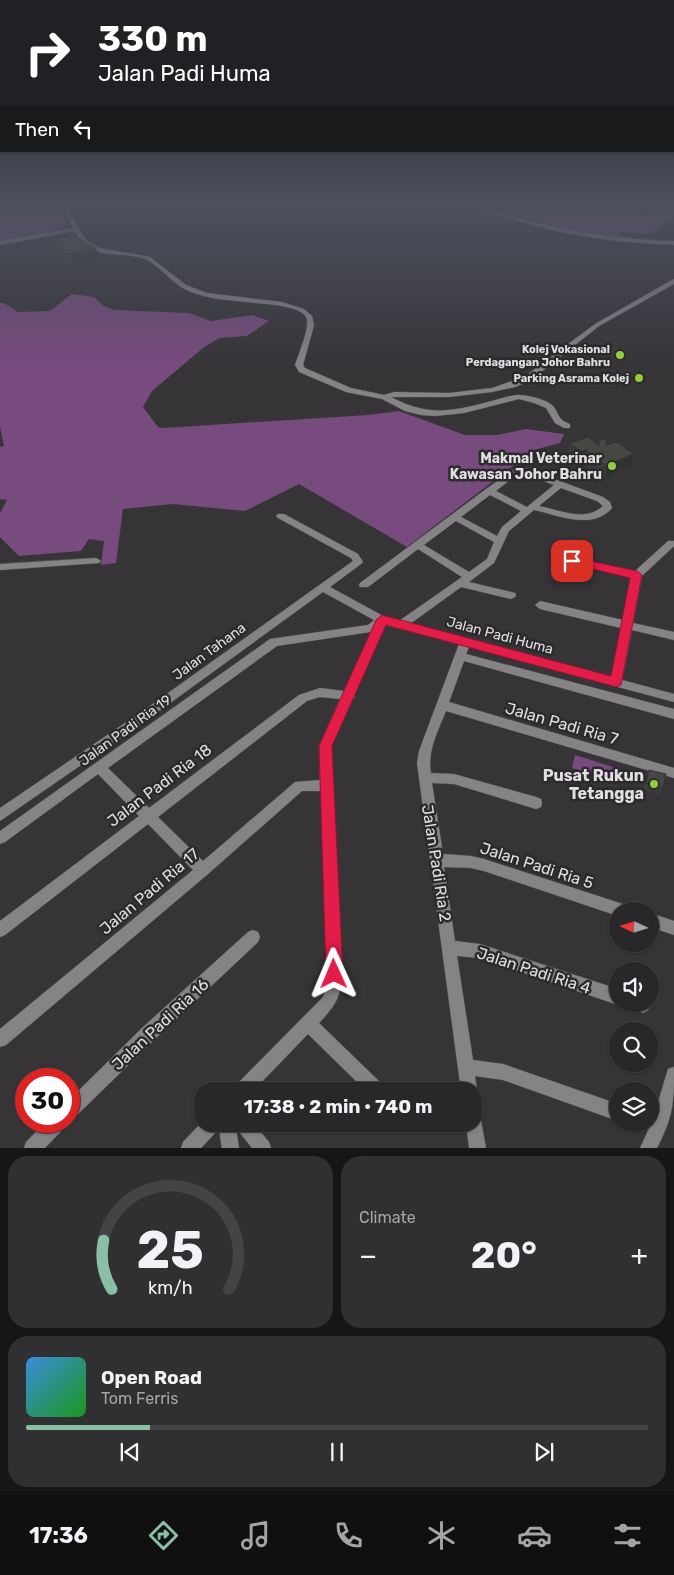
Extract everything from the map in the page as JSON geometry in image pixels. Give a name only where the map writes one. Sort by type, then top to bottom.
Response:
[{"type":"street","points":[[151,261],[178,282],[194,291],[217,298],[282,304],[302,310],[309,316],[311,324],[299,365],[309,375],[349,390],[384,397],[408,409],[434,412],[466,409],[526,397],[549,407],[554,417],[561,424],[567,426]]},
{"type":"street","points":[[384,397],[394,394],[449,395],[492,390],[518,383],[597,325],[674,281]]},
{"type":"street","points":[[364,585],[489,491],[521,469],[600,499],[607,504],[607,508],[592,518],[583,518],[530,509],[489,491]]},
{"type":"street","points":[[401,625],[491,561],[505,529],[560,484]]},
{"type":"street","name":"Jalan Tahana","points":[[0,815],[324,588],[358,562],[358,559],[281,516]]},
{"type":"street","points":[[455,517],[500,541]]},
{"type":"street","points":[[616,682],[637,575],[671,543]]},
{"type":"street","points":[[418,545],[469,577]]},
{"type":"street","points":[[556,557],[637,575]]},
{"type":"street","points":[[0,567],[96,561]]},
{"type":"street","points":[[459,583],[511,594]]},
{"type":"street","name":"Jalan Padi Huma","points":[[324,588],[382,620],[674,698]]},
{"type":"street","points":[[540,605],[674,636]]},
{"type":"street","points":[[251,1082],[328,1002],[334,989],[335,958],[326,785],[326,746],[382,620]]},
{"type":"street","name":"Jalan Padi Ria 19","points":[[0,838],[274,642],[371,628],[382,620]]},
{"type":"street","name":"Jalan Padi Ria 2","points":[[465,642],[425,751],[425,778],[468,1082]]},
{"type":"street","points":[[460,656],[674,714]]},
{"type":"street","points":[[583,689],[586,674]]},
{"type":"street","name":"Jalan Padi Ria 18","points":[[0,930],[308,695],[325,692],[349,697]]},
{"type":"street","name":"Jalan Padi Ria 7","points":[[442,705],[674,773]]},
{"type":"street","points":[[99,766],[203,870]]},
{"type":"street","points":[[425,778],[454,779],[536,803]]},
{"type":"street","name":"Jalan Padi Ria 17","points":[[0,1039],[203,870],[299,786],[326,785]]},
{"type":"street","name":"Jalan Padi Ria 5","points":[[438,860],[471,862],[484,865],[609,906]]},
{"type":"street","points":[[659,923],[674,928]]},
{"type":"street","name":"Jalan Padi Ria 16","points":[[80,1100],[148,1034],[253,937]]},
{"type":"street","name":"Jalan Padi Ria 4","points":[[450,948],[480,951],[609,994]]},
{"type":"street","points":[[308,1023],[368,1082]]},
{"type":"street","points":[[466,1068],[503,1072],[609,1110]]},
{"type":"street","points":[[648,1148],[660,1125],[674,1075]]},
{"type":"street","points":[[189,1148],[204,1132]]},
{"type":"street","points":[[228,1132],[231,1148]]},
{"type":"street","points":[[249,1132],[262,1148]]},
{"type":"street","points":[[475,1132],[478,1148]]},
{"type":"street","points":[[32,1148],[47,1133]]},
{"type":"shaded area","points":[[72,294],[94,297],[102,305],[114,310],[189,313],[211,321],[253,315],[269,321],[247,336],[219,338],[203,348],[152,391],[143,407],[158,427],[368,415],[399,411],[465,435],[497,435],[526,429],[564,434],[560,443],[534,450],[407,547],[299,484],[245,511],[173,504],[123,509],[116,563],[101,565],[104,541],[89,539],[81,551],[19,556],[0,537],[0,513],[7,500],[0,499],[0,447],[4,446],[0,427],[0,303],[4,303],[18,312],[50,311]]},
{"type":"shaded area","points":[[575,755],[613,767],[610,780],[572,768]]},
{"type":"building","points":[[588,437],[599,445],[599,439],[607,440],[606,445],[617,442],[634,454],[612,463],[615,465],[607,467],[586,450],[580,451],[570,443]]},
{"type":"building","points":[[649,770],[666,774],[663,788],[646,783]]},
{"type":"place","name":"Kolej Vokasional Perdagangan Johor Bahru","points":[[620,355]]},
{"type":"place","name":"Parking Asrama Kolej","points":[[639,378]]},
{"type":"place","name":"Makmal Veterinar Kawasan Johor Bahru","points":[[612,466]]},
{"type":"place","name":"Pusat Rukun Tetangga","points":[[654,784]]},
{"type":"route","points":[[334,974],[335,958],[325,749],[382,620],[616,682],[637,575],[572,561]]}]
